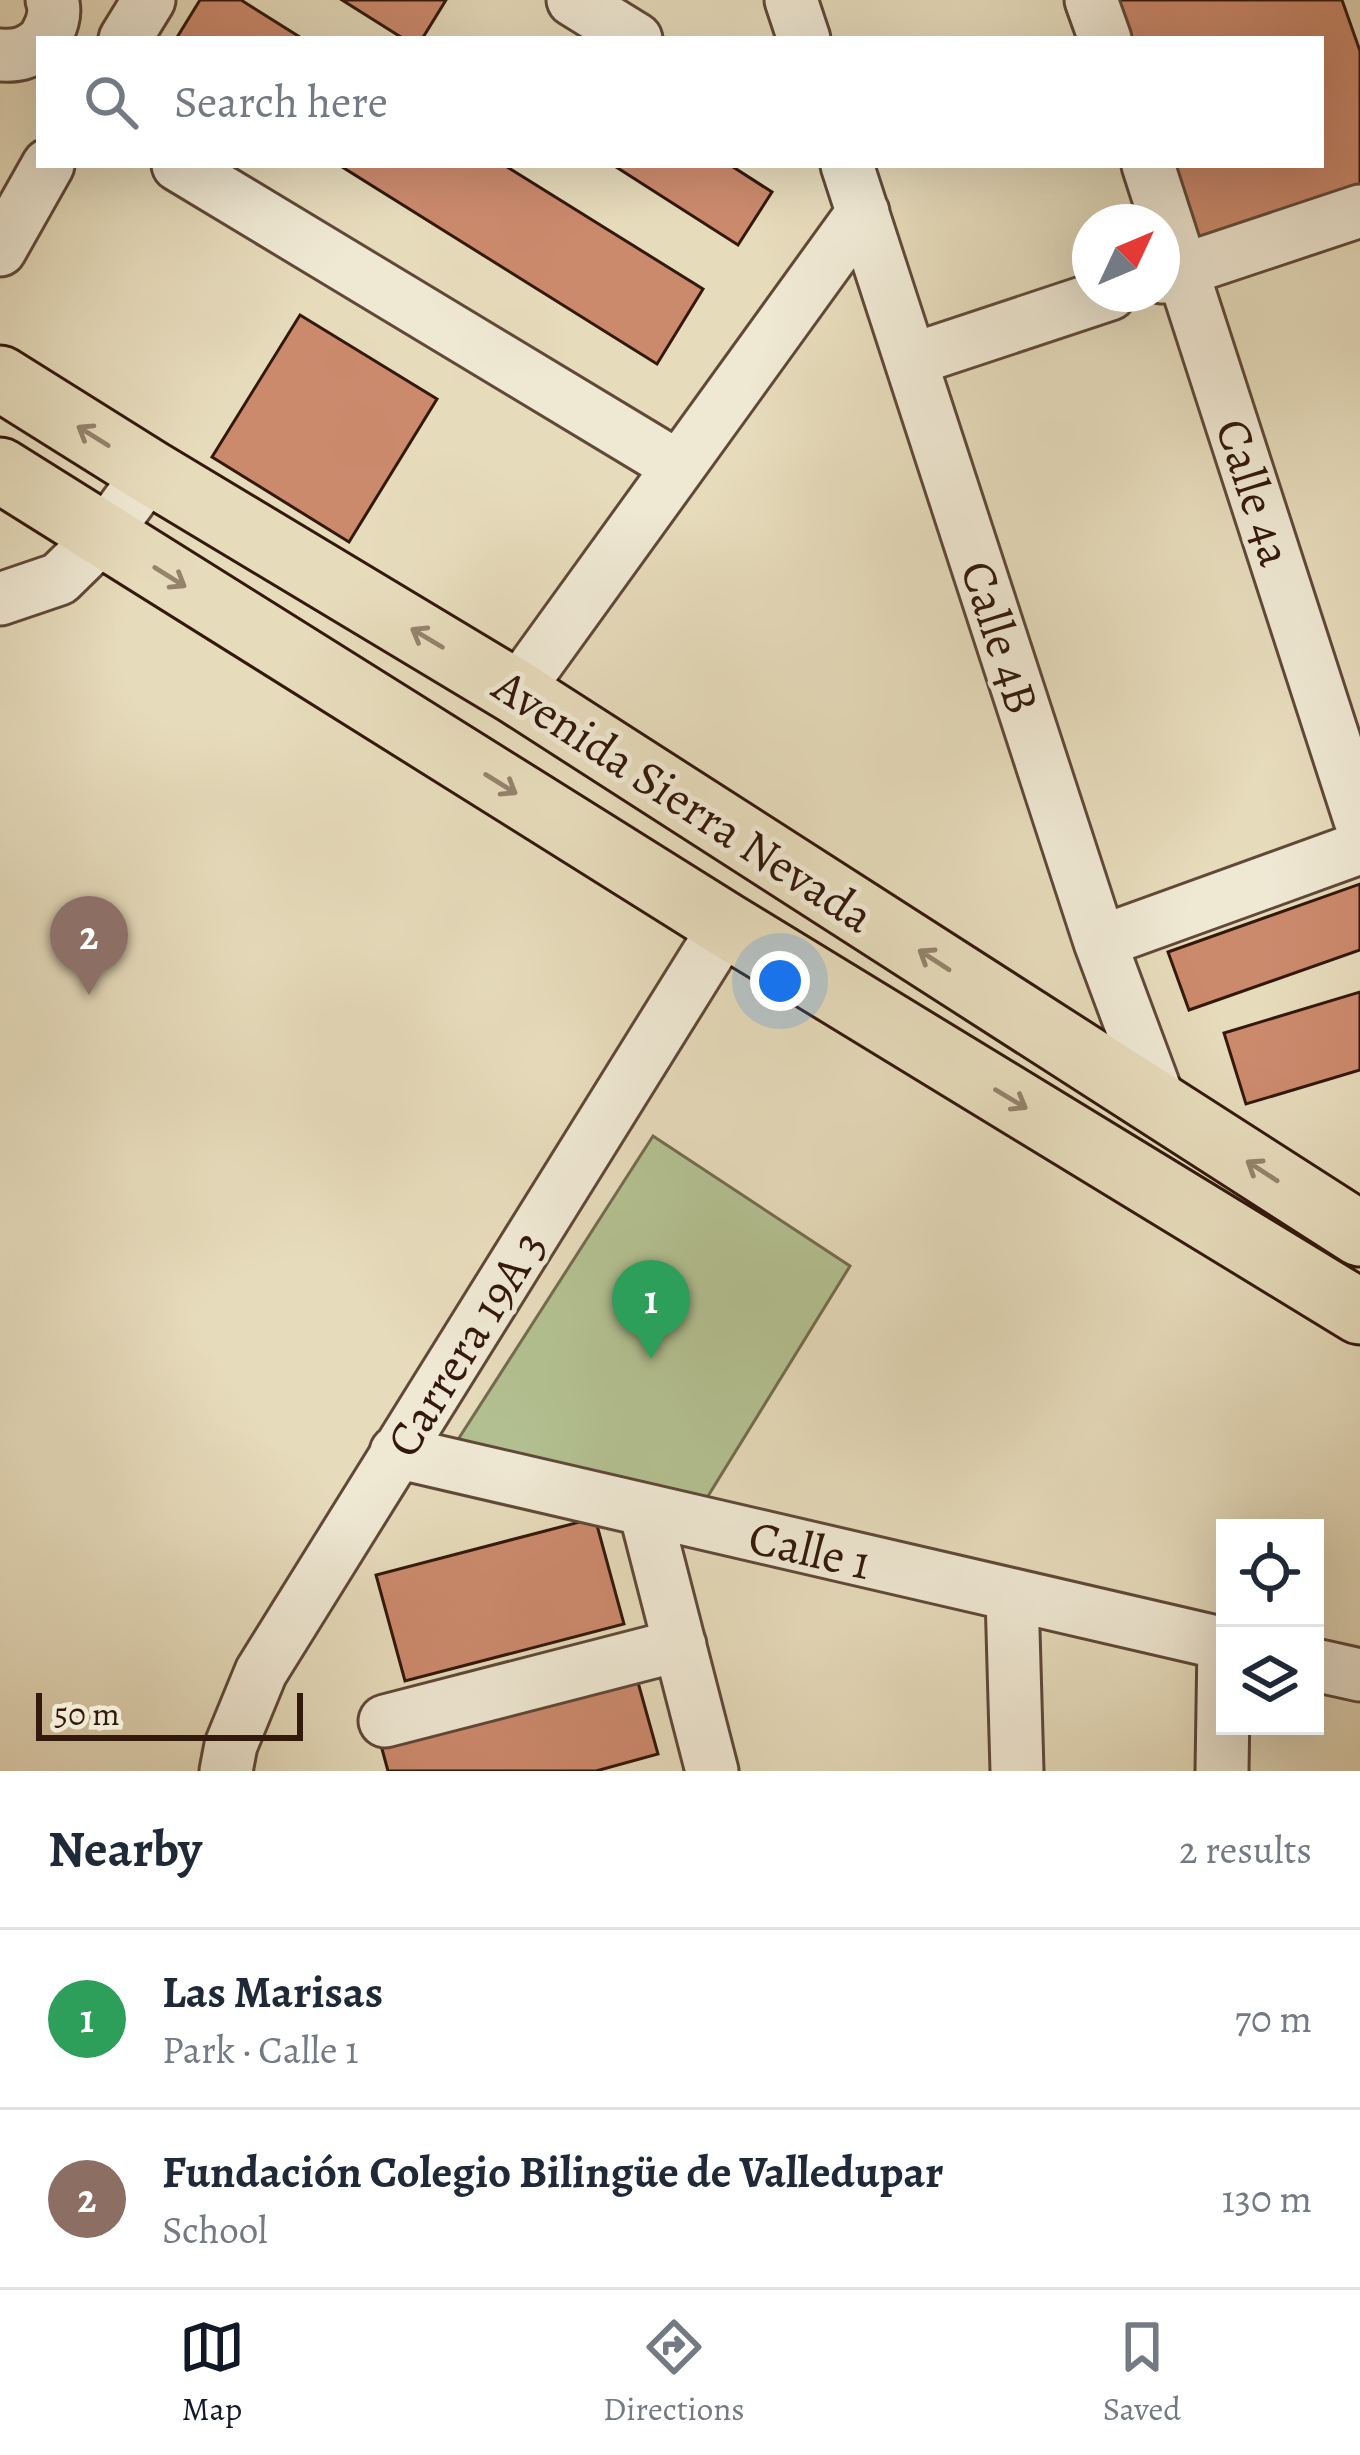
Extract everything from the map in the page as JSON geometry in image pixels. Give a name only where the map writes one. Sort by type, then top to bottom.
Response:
[{"type":"main road","name":"Avenida Sierra Nevada","points":[[0,378],[516,692],[1360,1234]]},
{"type":"main road","name":"Avenida Sierra Nevada","points":[[0,470],[726,925],[1360,1312]]},
{"type":"street","points":[[45,36],[52,25],[52,0]]},
{"type":"street","points":[[127,36],[149,0]]},
{"type":"street","points":[[573,0],[631,36]]},
{"type":"street","points":[[791,0],[803,36]]},
{"type":"street","points":[[1091,0],[1104,36]]},
{"type":"street","points":[[0,55],[16,56],[36,46]]},
{"type":"street","points":[[0,250],[46,168]]},
{"type":"street","points":[[183,168],[677,466]]},
{"type":"street","name":"Calle 4a","points":[[1149,168],[1157,204]]},
{"type":"street","points":[[516,692],[677,466],[849,179]]},
{"type":"street","name":"Calle 4B","points":[[849,179],[1100,942],[1161,1106]]},
{"type":"street","points":[[1180,271],[1360,211]]},
{"type":"street","name":"Calle 4a","points":[[1180,293],[1360,820]]},
{"type":"street","points":[[911,360],[1072,307]]},
{"type":"street","points":[[0,599],[58,579],[104,535],[150,472]]},
{"type":"street","points":[[1100,942],[1360,848]]},
{"type":"street","name":"Carrera 19A 3","points":[[226,1771],[231,1744],[261,1672],[726,925]]},
{"type":"street","name":"Calle 1","points":[[396,1452],[1216,1642]]},
{"type":"street","points":[[645,1511],[712,1771]]},
{"type":"street","points":[[1012,1595],[1017,1771]]},
{"type":"street","points":[[385,1721],[680,1645]]},
{"type":"street","points":[[1324,1667],[1360,1675]]},
{"type":"street","points":[[1222,1771],[1223,1735]]},
{"type":"green space","points":[[653,1136],[850,1266],[700,1509],[450,1452]]},
{"type":"building","points":[[200,0],[241,0],[298,36],[178,36]]},
{"type":"building","points":[[342,0],[446,0],[424,36],[399,36]]},
{"type":"building","points":[[1114,0],[1342,0],[1360,51],[1360,186],[1196,250],[1170,168],[1324,168],[1324,36],[1126,36]]},
{"type":"building","points":[[344,168],[509,168],[703,289],[657,364]]},
{"type":"building","points":[[618,168],[735,168],[772,192],[738,245]]},
{"type":"building","points":[[300,315],[437,399],[349,542],[212,457]]},
{"type":"building","points":[[1360,884],[1360,950],[1189,1010],[1168,952]]},
{"type":"building","points":[[1360,992],[1360,1070],[1246,1104],[1224,1033]]},
{"type":"building","points":[[595,1518],[624,1624],[405,1681],[376,1575]]},
{"type":"building","points":[[634,1668],[658,1754],[596,1771],[388,1771],[379,1738]]},
{"type":"place","name":"Fundación Colegio Bilingüe de Valledupar","points":[[89,995]]},
{"type":"place","name":"Las Marisas","points":[[651,1359]]}]
